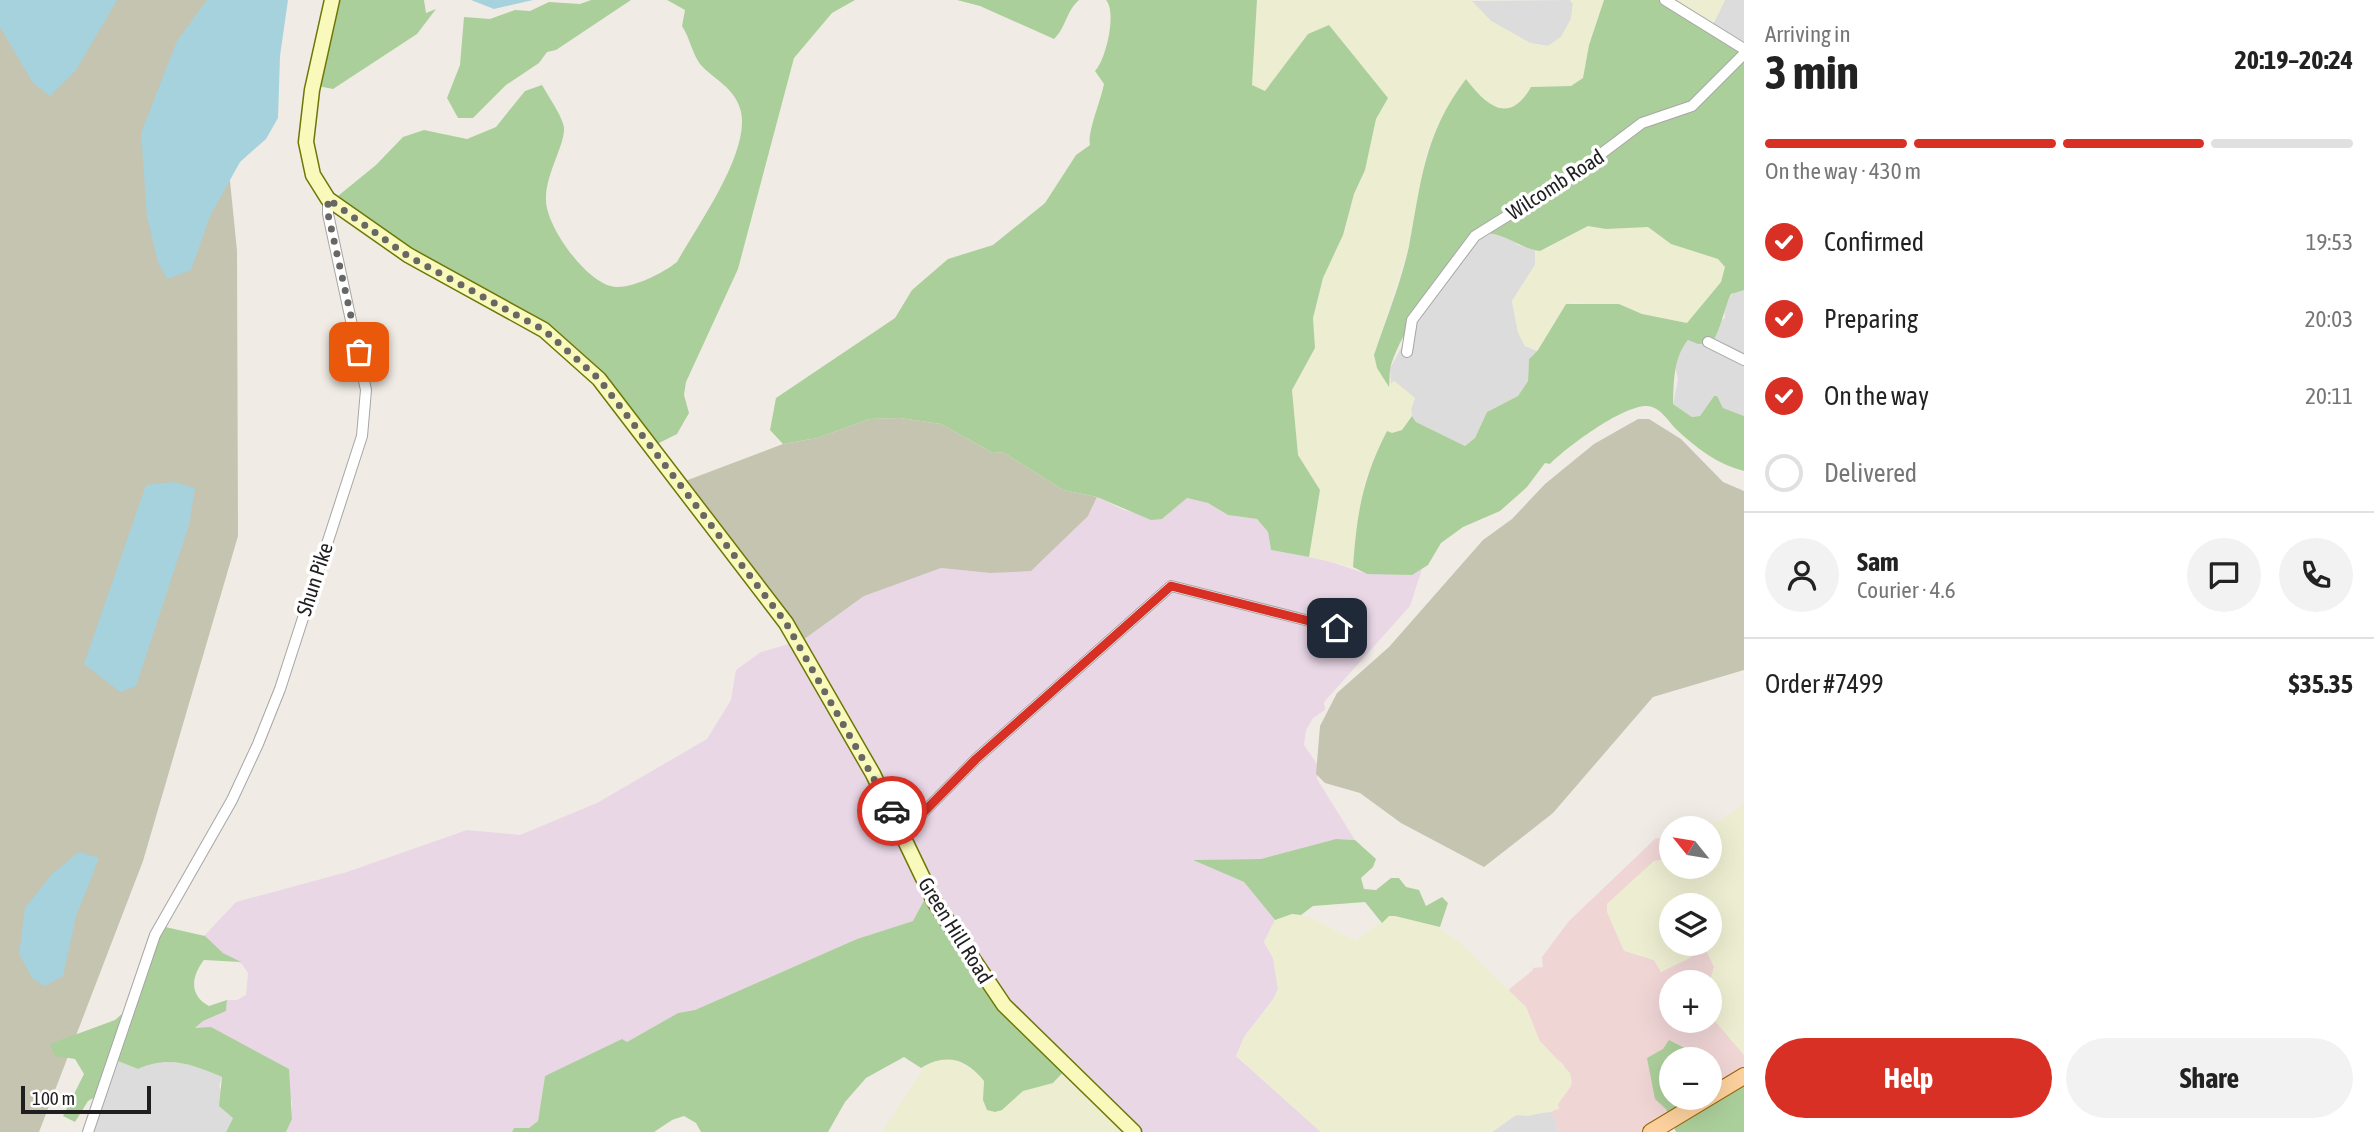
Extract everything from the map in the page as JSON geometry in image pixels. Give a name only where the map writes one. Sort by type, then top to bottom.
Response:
[{"type":"main road","name":"Shun Pike","points":[[328,199],[313,175],[306,142],[312,90],[332,0]]},
{"type":"main road","name":"Green Hill Road","points":[[328,199],[408,256],[544,330],[599,379],[786,623],[873,774],[934,901],[1004,1005],[1134,1132]]},
{"type":"main road","points":[[1651,1132],[1744,1076]]},
{"type":"street","points":[[1665,0],[1744,49]]},
{"type":"street","name":"Wilcomb Road","points":[[1407,352],[1412,320],[1475,236],[1584,168],[1642,123],[1692,106],[1744,54]]},
{"type":"street","name":"Shun Pike","points":[[88,1132],[155,934],[232,800],[271,711],[362,436],[366,390],[328,214],[328,199]]},
{"type":"street","points":[[1708,342],[1744,360]]},
{"type":"street","points":[[903,833],[976,759],[1171,586],[1337,628]]},
{"type":"shaded area","points":[[0,0],[260,0],[224,121],[237,251],[238,536],[143,861],[39,1132],[0,1132]]},
{"type":"shaded area","points":[[1257,0],[1471,0],[1491,21],[1530,43],[1548,46],[1561,37],[1571,19],[1573,4],[1570,0],[1604,0],[1589,45],[1583,78],[1571,86],[1531,87],[1522,102],[1505,109],[1491,106],[1471,85],[1428,148],[1408,249],[1374,355],[1389,386],[1394,381],[1415,398],[1411,407],[1412,416],[1402,430],[1392,433],[1387,431],[1365,480],[1353,567],[1309,557],[1320,490],[1298,455],[1292,390],[1315,348],[1313,318],[1323,278],[1343,235],[1354,194],[1365,170],[1376,119],[1387,98],[1329,25],[1308,34],[1265,91],[1252,86]]},
{"type":"shaded area","points":[[1570,0],[1573,4],[1571,19],[1561,37],[1548,46],[1530,43],[1491,21],[1471,1]]},
{"type":"shaded area","points":[[1666,0],[1725,0],[1711,28]]},
{"type":"shaded area","points":[[1725,0],[1744,0],[1744,48],[1711,28]]},
{"type":"shaded area","points":[[1588,226],[1606,229],[1648,227],[1671,244],[1718,259],[1725,267],[1721,282],[1687,323],[1642,314],[1619,304],[1602,306],[1573,302],[1562,310],[1538,350],[1525,346],[1518,332],[1512,301],[1535,265],[1535,250],[1548,248]]},
{"type":"shaded area","points":[[1485,233],[1506,236],[1518,245],[1535,250],[1535,265],[1512,301],[1518,332],[1525,346],[1537,351],[1529,359],[1528,381],[1518,396],[1487,412],[1475,438],[1465,446],[1416,422],[1410,412],[1415,398],[1394,381],[1391,384],[1390,368],[1444,271]]},
{"type":"shaded area","points":[[1739,289],[1744,290],[1744,416],[1723,408],[1714,396],[1700,416],[1692,417],[1673,404],[1678,379],[1675,365],[1688,340],[1725,318],[1724,309],[1732,294]]},
{"type":"shaded area","points":[[900,418],[941,424],[993,453],[1003,452],[1063,490],[1097,497],[1088,516],[1031,571],[990,573],[941,568],[864,596],[803,640],[680,483],[783,444],[817,438],[870,419]]},
{"type":"shaded area","points":[[1638,419],[1649,419],[1681,439],[1723,482],[1744,491],[1744,670],[1653,697],[1553,813],[1484,867],[1401,823],[1360,793],[1325,783],[1316,774],[1320,726],[1337,693],[1389,647],[1483,540],[1512,519],[1545,484],[1594,444]]},
{"type":"shaded area","points":[[1097,497],[1124,510],[1162,519],[1187,498],[1208,503],[1228,515],[1257,519],[1268,532],[1271,550],[1325,560],[1367,574],[1422,569],[1410,606],[1324,702],[1325,710],[1313,718],[1306,730],[1304,745],[1317,764],[1317,779],[1355,840],[1336,839],[1261,859],[1194,860],[1244,882],[1275,920],[1264,942],[1273,958],[1278,989],[1244,1037],[1236,1056],[1321,1132],[1135,1132],[913,921],[857,939],[695,1010],[678,1013],[627,1042],[545,1076],[538,1121],[529,1128],[514,1128],[512,1132],[286,1132],[292,1119],[292,1101],[194,1029],[203,1021],[226,1011],[227,1000],[237,1000],[246,995],[248,973],[242,964],[223,953],[204,936],[236,902],[347,872],[467,830],[520,835],[597,803],[707,739],[731,700],[736,670],[761,652],[803,640],[864,596],[941,568],[990,573],[1088,516]]},
{"type":"shaded area","points":[[1744,804],[1744,1055],[1722,1029],[1722,970],[1713,970],[1709,956],[1722,956],[1722,893],[1659,893],[1659,956],[1691,956],[1690,958],[1660,970],[1654,960],[1624,951],[1607,912],[1607,904],[1654,861],[1659,860],[1659,879],[1722,879],[1722,820]]},
{"type":"shaded area","points":[[1656,838],[1659,838],[1659,860],[1654,861],[1607,904],[1627,951],[1654,960],[1660,970],[1659,1033],[1722,1033],[1722,1007],[1744,1055],[1744,1077],[1726,1088],[1722,1081],[1722,1047],[1684,1047],[1669,1040],[1667,1047],[1659,1047],[1659,1085],[1656,1099],[1659,1102],[1659,1110],[1667,1110],[1671,1124],[1655,1132],[1559,1132],[1552,1112],[1571,1086],[1563,1064],[1548,1053],[1539,1040],[1526,1007],[1507,991],[1533,970],[1531,958],[1533,968],[1543,967],[1542,957],[1569,921]]},
{"type":"shaded area","points":[[1292,914],[1307,916],[1356,941],[1389,915],[1434,925],[1458,941],[1526,1007],[1539,1040],[1570,1073],[1572,1083],[1558,1104],[1559,1109],[1528,1116],[1516,1115],[1492,1132],[1321,1132],[1236,1056],[1244,1038],[1278,989],[1273,958],[1264,942],[1275,920]]},
{"type":"shaded area","points":[[1685,956],[1709,956],[1713,970],[1664,970]]},
{"type":"shaded area","points":[[948,1057],[977,1072],[984,1081],[983,1100],[1002,1110],[1023,1091],[1053,1083],[1066,1069],[1135,1132],[882,1132],[922,1071],[921,1068],[936,1058]]},
{"type":"shaded area","points":[[113,1059],[138,1069],[157,1060],[195,1065],[222,1077],[219,1086],[233,1118],[226,1132],[87,1132]]},
{"type":"shaded area","points":[[1552,1112],[1559,1132],[1492,1132],[1516,1115]]},
{"type":"green space","points":[[332,0],[424,0],[426,13],[436,9],[417,34],[333,89],[313,85]]},
{"type":"green space","points":[[591,0],[631,0],[556,50],[547,52],[539,63],[506,85],[473,118],[458,118],[447,98],[460,65],[464,17],[490,19],[515,10],[530,11],[549,2],[580,4]]},
{"type":"green space","points":[[667,0],[855,0],[832,13],[794,58],[738,269],[686,382],[684,395],[689,413],[677,434],[653,446],[560,341],[488,301],[333,200],[376,165],[403,137],[424,130],[467,139],[496,127],[525,91],[542,85],[564,128],[546,200],[553,225],[561,239],[582,267],[606,284],[617,287],[632,285],[664,271],[677,262],[720,189],[738,148],[742,129],[741,112],[734,96],[700,64],[695,55],[682,26],[685,10]]},
{"type":"green space","points":[[957,0],[1079,0],[1054,39],[980,6]]},
{"type":"green space","points":[[1106,0],[1257,0],[1252,85],[1265,91],[1308,34],[1329,25],[1388,98],[1376,119],[1365,170],[1354,194],[1343,235],[1323,278],[1313,318],[1315,348],[1292,390],[1298,455],[1320,490],[1309,557],[1271,550],[1268,532],[1257,519],[1228,515],[1208,503],[1187,498],[1162,519],[1151,520],[1097,497],[1063,490],[1003,452],[993,453],[941,424],[900,418],[870,419],[817,438],[783,444],[770,430],[776,398],[895,318],[912,290],[948,259],[993,245],[1045,203],[1076,155],[1090,145],[1092,125],[1104,84],[1095,71],[1103,57],[1109,36],[1110,15]]},
{"type":"green space","points":[[1604,0],[1666,0],[1744,48],[1744,290],[1731,294],[1712,343],[1698,344],[1688,340],[1683,347],[1675,370],[1673,404],[1692,417],[1700,416],[1714,396],[1717,396],[1723,408],[1744,416],[1744,471],[1707,454],[1659,411],[1642,406],[1614,417],[1550,464],[1545,463],[1527,487],[1500,511],[1463,527],[1441,543],[1428,565],[1412,575],[1367,574],[1353,567],[1356,530],[1366,481],[1387,431],[1392,433],[1402,430],[1412,416],[1416,422],[1465,446],[1475,438],[1487,412],[1518,396],[1528,381],[1529,359],[1538,350],[1566,304],[1619,304],[1642,314],[1687,323],[1721,282],[1725,267],[1718,259],[1671,244],[1648,227],[1606,229],[1588,226],[1540,251],[1498,235],[1482,233],[1408,329],[1391,365],[1389,387],[1377,368],[1374,355],[1406,260],[1426,159],[1441,119],[1452,99],[1466,79],[1490,103],[1506,108],[1523,99],[1531,87],[1571,86],[1583,78],[1589,45]]},
{"type":"green space","points":[[1336,839],[1355,840],[1376,859],[1373,867],[1361,878],[1364,889],[1376,890],[1391,878],[1399,878],[1406,887],[1419,890],[1426,906],[1442,897],[1448,903],[1440,927],[1395,916],[1389,916],[1382,923],[1365,902],[1313,906],[1301,915],[1292,914],[1275,920],[1244,882],[1193,860],[1261,859]]},
{"type":"green space","points":[[928,893],[964,947],[1066,1069],[1053,1083],[1023,1091],[1002,1110],[995,1112],[987,1110],[983,1100],[984,1081],[970,1067],[947,1059],[921,1068],[904,1057],[866,1078],[845,1102],[828,1132],[701,1132],[696,1123],[684,1116],[672,1120],[654,1132],[512,1132],[514,1128],[529,1128],[538,1121],[545,1076],[622,1039],[627,1042],[678,1013],[695,1010],[857,939],[913,921]]},
{"type":"green space","points":[[161,926],[205,936],[223,953],[241,962],[204,960],[196,973],[195,991],[209,1006],[227,1000],[226,1011],[203,1021],[195,1028],[211,1027],[289,1069],[292,1119],[286,1132],[226,1132],[233,1118],[219,1106],[222,1077],[201,1068],[170,1062],[138,1069],[113,1059],[99,1095],[88,1101],[75,1122],[63,1116],[84,1074],[75,1059],[55,1056],[50,1044],[115,1020],[130,1007]]},
{"type":"green space","points":[[1669,1040],[1683,1047],[1664,1047]]},
{"type":"green space","points":[[1659,1051],[1659,1103],[1655,1099],[1647,1058]]},
{"type":"green space","points":[[1722,1082],[1726,1088],[1744,1084],[1744,1132],[1676,1132],[1666,1110],[1722,1110]]},
{"type":"water","points":[[0,0],[117,0],[76,70],[50,96],[33,83],[0,27]]},
{"type":"water","points":[[207,0],[288,0],[280,56],[278,118],[266,139],[240,162],[210,216],[191,270],[167,279],[158,262],[147,216],[141,133],[177,41]]},
{"type":"water","points":[[471,0],[533,0],[494,9]]},
{"type":"water","points":[[174,482],[195,488],[189,525],[136,686],[120,692],[84,664],[146,485]]},
{"type":"water","points":[[79,852],[99,858],[76,916],[63,976],[45,986],[33,979],[19,954],[25,908],[52,874]]},
{"type":"way so far","points":[[359,352],[328,214],[328,199],[365,228],[408,256],[544,330],[560,341],[599,379],[786,623],[892,811]]},
{"type":"route","points":[[892,811],[903,833],[976,759],[1119,629],[1171,586],[1249,608],[1337,628]]}]
